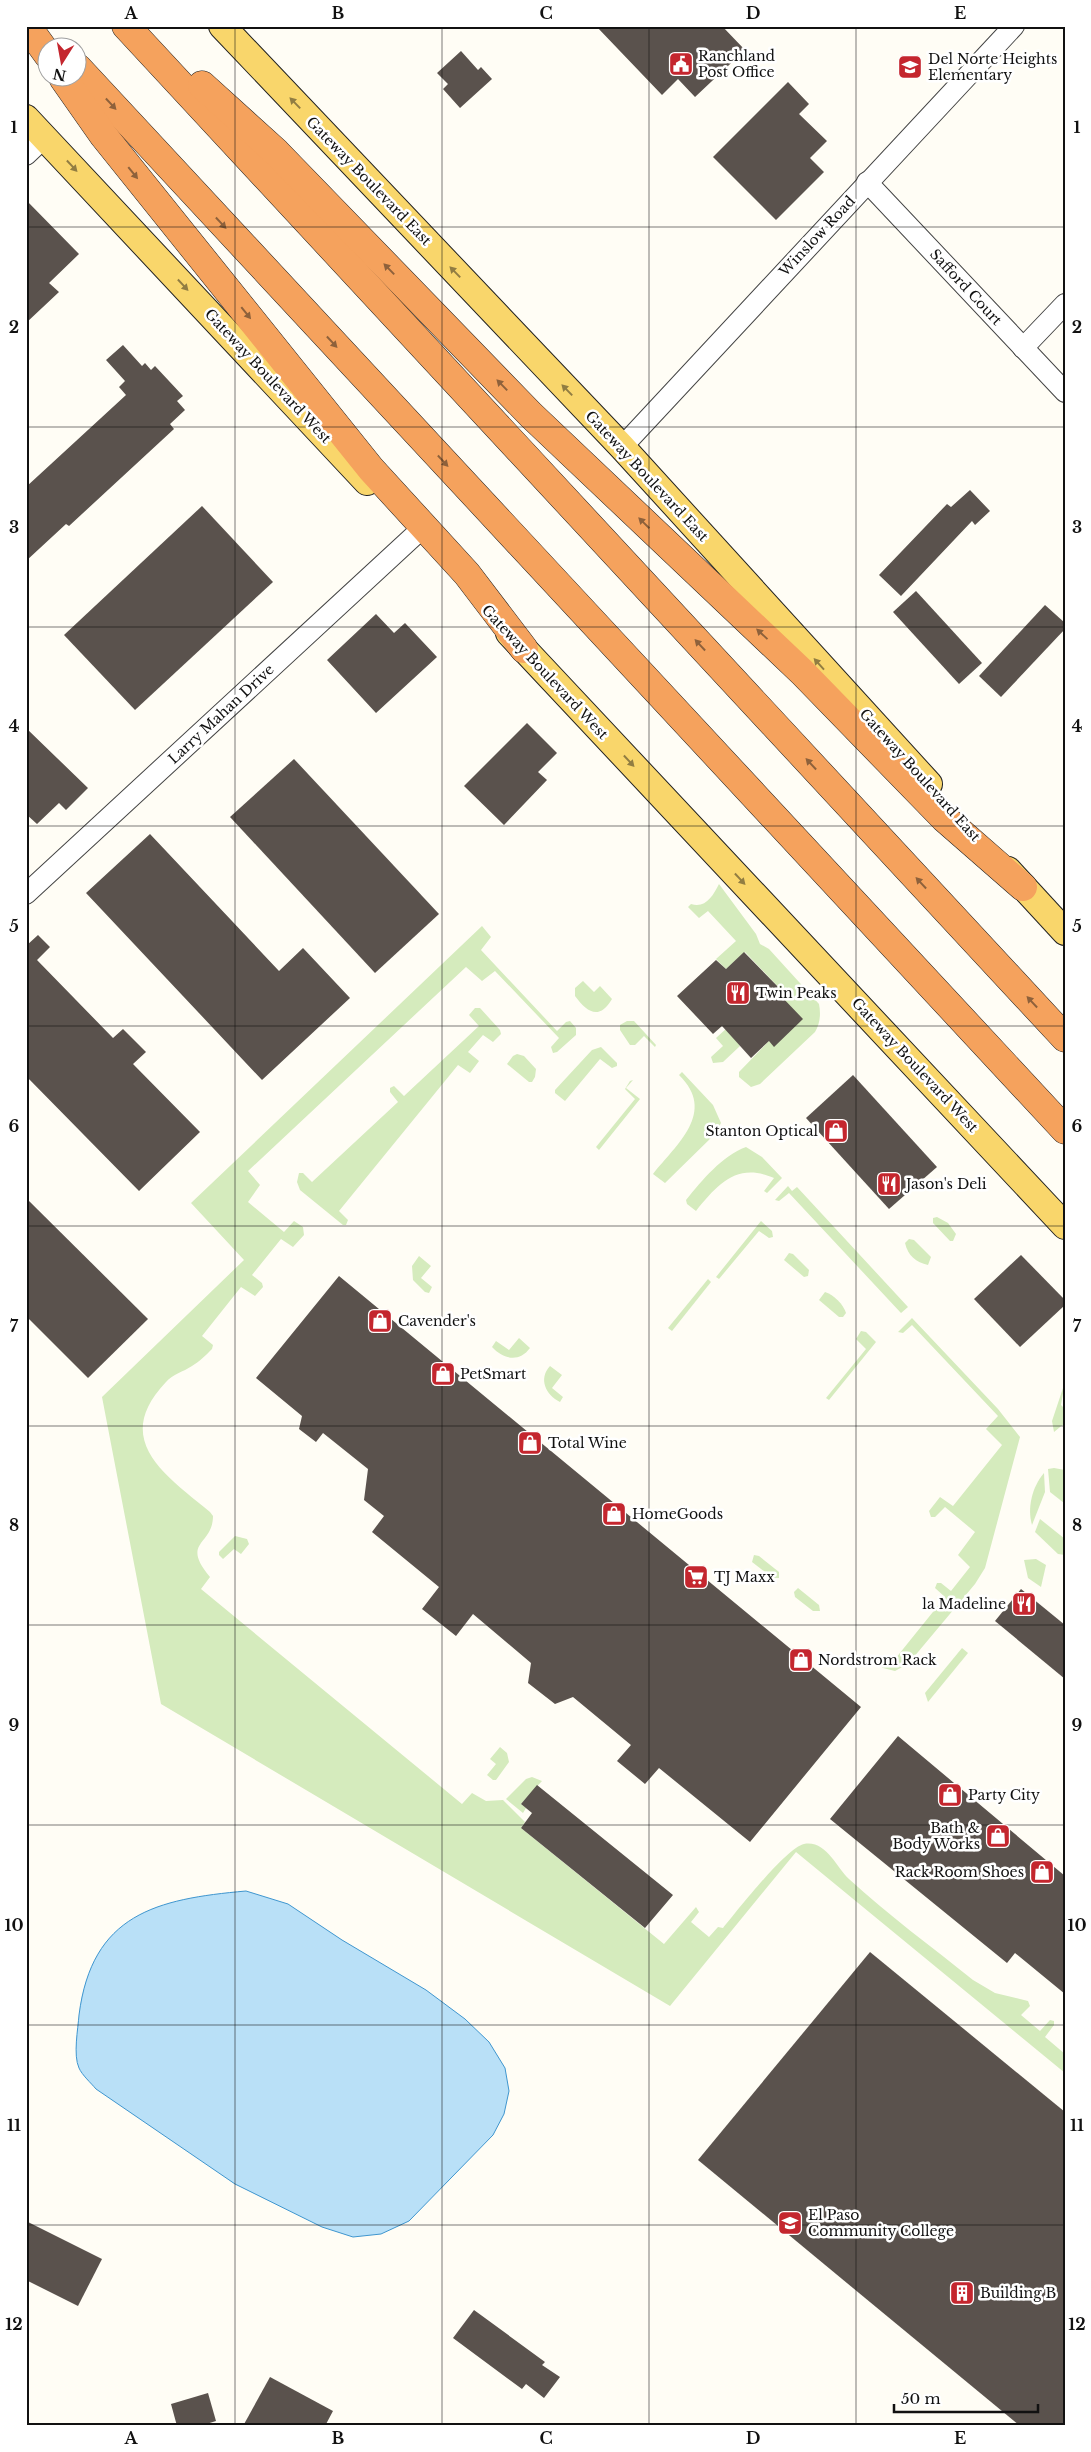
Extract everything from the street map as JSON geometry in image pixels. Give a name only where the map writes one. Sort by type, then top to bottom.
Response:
[{"type":"highway","points":[[27,26],[38,41]]},
{"type":"highway","points":[[39,26],[49,38]]},
{"type":"highway","points":[[126,26],[1065,1038]]},
{"type":"highway","points":[[138,26],[276,152],[531,415],[802,672],[944,818],[1023,887]]},
{"type":"highway","points":[[88,79],[1065,1130]]},
{"type":"highway","points":[[70,88],[103,135],[370,468],[467,574],[524,649]]},
{"type":"main road","name":"Gateway Boulevard East","points":[[222,26],[622,448],[1065,932]]},
{"type":"main road","name":"Gateway Boulevard West","points":[[26,118],[36,146],[416,534],[1065,1226]]},
{"type":"street","name":"Winslow Road","points":[[622,448],[867,182],[1014,26]]},
{"type":"street","name":"Safford Court","points":[[867,182],[1065,392]]},
{"type":"street","points":[[1023,348],[1065,304]]},
{"type":"street","name":"Larry Mahan Drive","points":[[26,894],[416,534]]},
{"type":"green space","points":[[719,884],[756,934],[760,944],[769,949],[819,1004],[820,1008],[819,1022],[815,1032],[760,1084],[751,1087],[739,1077],[739,1072],[769,1041],[781,996],[784,993],[745,952],[726,969],[716,959],[736,941],[708,911],[699,918],[688,907],[691,904],[700,905],[704,903],[711,897]]},
{"type":"green space","points":[[482,926],[491,937],[481,950],[557,1031],[566,1022],[570,1021],[576,1028],[576,1035],[557,1052],[553,1053],[551,1047],[559,1038],[495,971],[482,981],[466,967],[248,1171],[260,1185],[248,1202],[284,1232],[294,1221],[303,1227],[304,1235],[293,1247],[281,1239],[252,1275],[262,1283],[263,1287],[255,1296],[241,1287],[202,1336],[213,1345],[212,1349],[189,1368],[166,1382],[150,1403],[143,1422],[144,1439],[150,1455],[176,1484],[213,1516],[212,1526],[198,1550],[198,1556],[202,1565],[210,1577],[201,1589],[462,1804],[472,1793],[486,1801],[503,1800],[525,1822],[521,1828],[664,1944],[696,1907],[699,1912],[691,1922],[709,1937],[718,1927],[723,1928],[762,1881],[786,1856],[804,1844],[812,1844],[824,1850],[849,1879],[879,1905],[973,1980],[995,1993],[1028,2001],[1030,2006],[1021,2015],[1040,2031],[1050,2020],[1054,2021],[1054,2025],[1045,2037],[1065,2054],[1065,2073],[796,1852],[670,2006],[161,1704],[102,1397],[244,1260],[191,1203]]},
{"type":"green space","points":[[583,981],[594,992],[600,986],[612,999],[602,1010],[593,1012],[589,1010],[575,996],[575,988]]},
{"type":"green space","points":[[475,1008],[480,1008],[500,1030],[501,1034],[493,1042],[483,1035],[468,1052],[479,1061],[470,1073],[458,1065],[339,1211],[348,1220],[346,1225],[343,1225],[300,1190],[297,1182],[299,1173],[303,1173],[312,1182],[398,1102],[390,1092],[390,1088],[394,1086],[404,1096],[479,1026],[469,1015]]},
{"type":"green space","points":[[627,1021],[634,1021],[656,1045],[655,1047],[644,1036],[635,1045],[630,1045],[620,1030],[620,1025]]},
{"type":"green space","points":[[727,1028],[740,1046],[723,1062],[713,1063],[711,1057],[723,1046],[716,1038]]},
{"type":"green space","points":[[601,1047],[617,1063],[617,1066],[612,1068],[600,1059],[565,1101],[555,1093],[555,1090],[592,1050]]},
{"type":"green space","points":[[517,1054],[524,1056],[536,1069],[532,1082],[529,1082],[507,1064]]},
{"type":"green space","points":[[682,1072],[713,1105],[721,1123],[715,1134],[665,1183],[653,1174],[682,1139],[694,1115],[694,1102],[690,1089],[679,1075]]},
{"type":"green space","points":[[633,1080],[626,1088],[640,1099],[599,1150],[596,1147],[635,1099],[625,1089],[630,1081]]},
{"type":"green space","points":[[746,1147],[762,1157],[782,1178],[767,1193],[764,1191],[774,1178],[761,1174],[739,1174],[721,1184],[696,1211],[687,1204],[686,1200],[713,1169],[729,1156]]},
{"type":"green space","points":[[788,1186],[792,1191],[797,1187],[908,1307],[901,1313],[789,1193],[779,1201],[775,1200]]},
{"type":"green space","points":[[937,1217],[948,1223],[956,1234],[953,1241],[950,1241],[933,1223],[933,1218]]},
{"type":"green space","points":[[761,1221],[772,1231],[773,1237],[769,1238],[759,1231],[719,1279],[716,1277]]},
{"type":"green space","points":[[909,1239],[914,1240],[931,1257],[928,1265],[910,1255],[905,1243]]},
{"type":"green space","points":[[789,1253],[793,1254],[809,1270],[808,1276],[804,1277],[784,1260]]},
{"type":"green space","points":[[419,1256],[431,1266],[421,1278],[432,1287],[429,1293],[425,1292],[413,1280],[412,1266]]},
{"type":"green space","points":[[708,1279],[711,1282],[672,1331],[668,1328]]},
{"type":"green space","points":[[825,1292],[835,1297],[841,1303],[846,1313],[843,1317],[839,1317],[819,1300]]},
{"type":"green space","points":[[912,1318],[998,1409],[1020,1437],[985,1568],[975,1584],[908,1664],[895,1671],[883,1668],[875,1662],[876,1658],[879,1655],[891,1664],[945,1597],[935,1588],[937,1583],[941,1583],[951,1591],[970,1567],[958,1555],[975,1532],[945,1507],[935,1517],[931,1517],[929,1511],[940,1497],[953,1506],[1002,1445],[986,1429],[998,1416],[912,1325],[903,1333],[898,1332]]},
{"type":"green space","points":[[861,1331],[866,1332],[876,1342],[829,1400],[826,1398],[866,1349],[856,1339]]},
{"type":"green space","points":[[519,1338],[530,1348],[521,1356],[506,1357],[492,1347],[496,1341],[509,1350]]},
{"type":"green space","points":[[550,1366],[562,1375],[552,1388],[563,1397],[560,1402],[551,1395],[545,1386],[546,1371]]},
{"type":"green space","points":[[1065,1382],[1061,1405],[1065,1409],[1065,1423],[1054,1432],[1052,1421]]},
{"type":"green space","points":[[1048,1469],[1065,1470],[1064,1503],[1050,1492]]},
{"type":"green space","points":[[1044,1473],[1045,1492],[1032,1525],[1030,1505],[1036,1485]]},
{"type":"green space","points":[[1040,1519],[1065,1539],[1065,1555],[1058,1554],[1035,1532]]},
{"type":"green space","points":[[235,1536],[247,1539],[249,1544],[241,1554],[234,1549],[223,1559],[219,1552]]},
{"type":"green space","points":[[754,1555],[759,1556],[779,1572],[779,1578],[773,1578],[752,1562]]},
{"type":"green space","points":[[1036,1559],[1046,1565],[1041,1587],[1028,1578],[1024,1560]]},
{"type":"green space","points":[[798,1588],[819,1605],[820,1611],[813,1611],[795,1597],[794,1592]]},
{"type":"green space","points":[[962,1648],[968,1653],[928,1702],[925,1693]]},
{"type":"green space","points":[[500,1747],[507,1753],[509,1762],[496,1780],[493,1780],[487,1775],[496,1764],[490,1759]]},
{"type":"green space","points":[[532,1777],[542,1781],[521,1804],[526,1808],[523,1813],[506,1799],[526,1779]]},
{"type":"water","points":[[246,1891],[288,1904],[342,1940],[426,1990],[465,2019],[489,2042],[505,2068],[509,2091],[504,2114],[493,2135],[409,2221],[381,2234],[353,2237],[322,2227],[235,2184],[96,2089],[84,2076],[77,2063],[76,2049],[79,2015],[86,1981],[98,1954],[114,1933],[134,1918],[157,1907],[214,1894]]},
{"type":"building","name":"Ranchland Post Office","points":[[596,26],[722,26],[745,50],[695,97],[678,79],[662,95]]},
{"type":"building","points":[[461,51],[478,70],[481,67],[492,79],[460,108],[443,89],[448,84],[437,73]]},
{"type":"building","points":[[788,82],[809,104],[799,114],[827,141],[810,158],[824,172],[776,220],[713,157]]},
{"type":"building","points":[[26,200],[79,254],[49,283],[59,292],[26,323]]},
{"type":"building","points":[[123,345],[142,366],[145,363],[151,370],[155,366],[183,396],[177,401],[185,410],[170,424],[174,429],[69,526],[66,524],[26,561],[26,487],[126,395],[119,387],[125,381],[106,360]]},
{"type":"building","points":[[970,490],[990,511],[975,525],[972,521],[901,596],[879,575],[947,504],[951,507]]},
{"type":"building","points":[[202,506],[273,582],[135,710],[64,635]]},
{"type":"building","points":[[916,591],[982,663],[959,684],[893,612]]},
{"type":"building","points":[[1045,605],[1065,623],[1065,629],[1001,697],[979,676]]},
{"type":"building","points":[[376,614],[394,633],[405,623],[437,657],[376,713],[327,660]]},
{"type":"building","points":[[527,723],[557,753],[538,772],[547,780],[504,825],[464,786]]},
{"type":"building","points":[[26,728],[88,788],[66,810],[59,803],[37,824],[26,814]]},
{"type":"building","points":[[294,759],[439,914],[375,973],[230,817]]},
{"type":"building","points":[[150,834],[279,971],[303,948],[350,998],[262,1080],[86,893]]},
{"type":"building","points":[[38,935],[50,947],[37,960],[113,1038],[123,1029],[146,1052],[133,1064],[200,1132],[139,1191],[26,1076],[26,946]]},
{"type":"building","points":[[744,952],[784,993],[781,996],[803,1019],[774,1047],[769,1041],[751,1058],[722,1026],[713,1034],[677,996],[716,960],[726,969]]},
{"type":"building","points":[[853,1075],[937,1167],[889,1209],[806,1118]]},
{"type":"building","points":[[26,1198],[148,1319],[88,1378],[26,1316]]},
{"type":"building","points":[[1021,1255],[1065,1300],[1065,1305],[1020,1347],[974,1299]]},
{"type":"building","points":[[339,1276],[861,1707],[750,1842],[659,1768],[645,1784],[617,1761],[631,1745],[573,1697],[555,1704],[528,1683],[531,1663],[473,1614],[456,1636],[422,1609],[439,1587],[372,1532],[384,1516],[364,1500],[368,1469],[323,1433],[316,1442],[299,1429],[302,1416],[256,1378]]},
{"type":"building","points":[[1021,1589],[1065,1625],[1065,1679],[995,1621]]},
{"type":"building","points":[[898,1736],[1065,1876],[1065,1994],[1015,1953],[1007,1963],[830,1819]]},
{"type":"building","points":[[537,1785],[673,1895],[645,1928],[521,1828],[532,1813],[521,1804]]},
{"type":"building","name":"Building B","points":[[870,1952],[1065,2112],[1065,2426],[1020,2426],[698,2160]]},
{"type":"building","points":[[26,2221],[102,2259],[78,2306],[26,2280]]},
{"type":"building","points":[[474,2310],[545,2362],[542,2365],[560,2377],[544,2398],[526,2384],[522,2389],[453,2338]]},
{"type":"building","points":[[270,2377],[333,2411],[325,2426],[243,2426]]},
{"type":"building","points":[[208,2393],[216,2421],[200,2426],[177,2426],[171,2404]]},
{"type":"place","name":"Ranchland Post Office","points":[[681,64]]},
{"type":"place","name":"Del Norte Heights Elementary","points":[[910,67]]},
{"type":"place","name":"Twin Peaks","points":[[738,993]]},
{"type":"place","name":"Stanton Optical","points":[[836,1131]]},
{"type":"place","name":"Jason's Deli","points":[[889,1184]]},
{"type":"place","name":"Cavender's","points":[[380,1321]]},
{"type":"place","name":"PetSmart","points":[[443,1374]]},
{"type":"place","name":"Total Wine","points":[[530,1443]]},
{"type":"place","name":"HomeGoods","points":[[614,1514]]},
{"type":"place","name":"TJ Maxx","points":[[696,1577]]},
{"type":"place","name":"la Madeline","points":[[1024,1604]]},
{"type":"place","name":"Nordstrom Rack","points":[[801,1660]]},
{"type":"place","name":"Party City","points":[[950,1795]]},
{"type":"place","name":"Bath & Body Works","points":[[998,1836]]},
{"type":"place","name":"Rack Room Shoes","points":[[1042,1872]]},
{"type":"place","name":"El Paso Community College","points":[[790,2223]]},
{"type":"place","name":"Building B","points":[[962,2293]]}]
